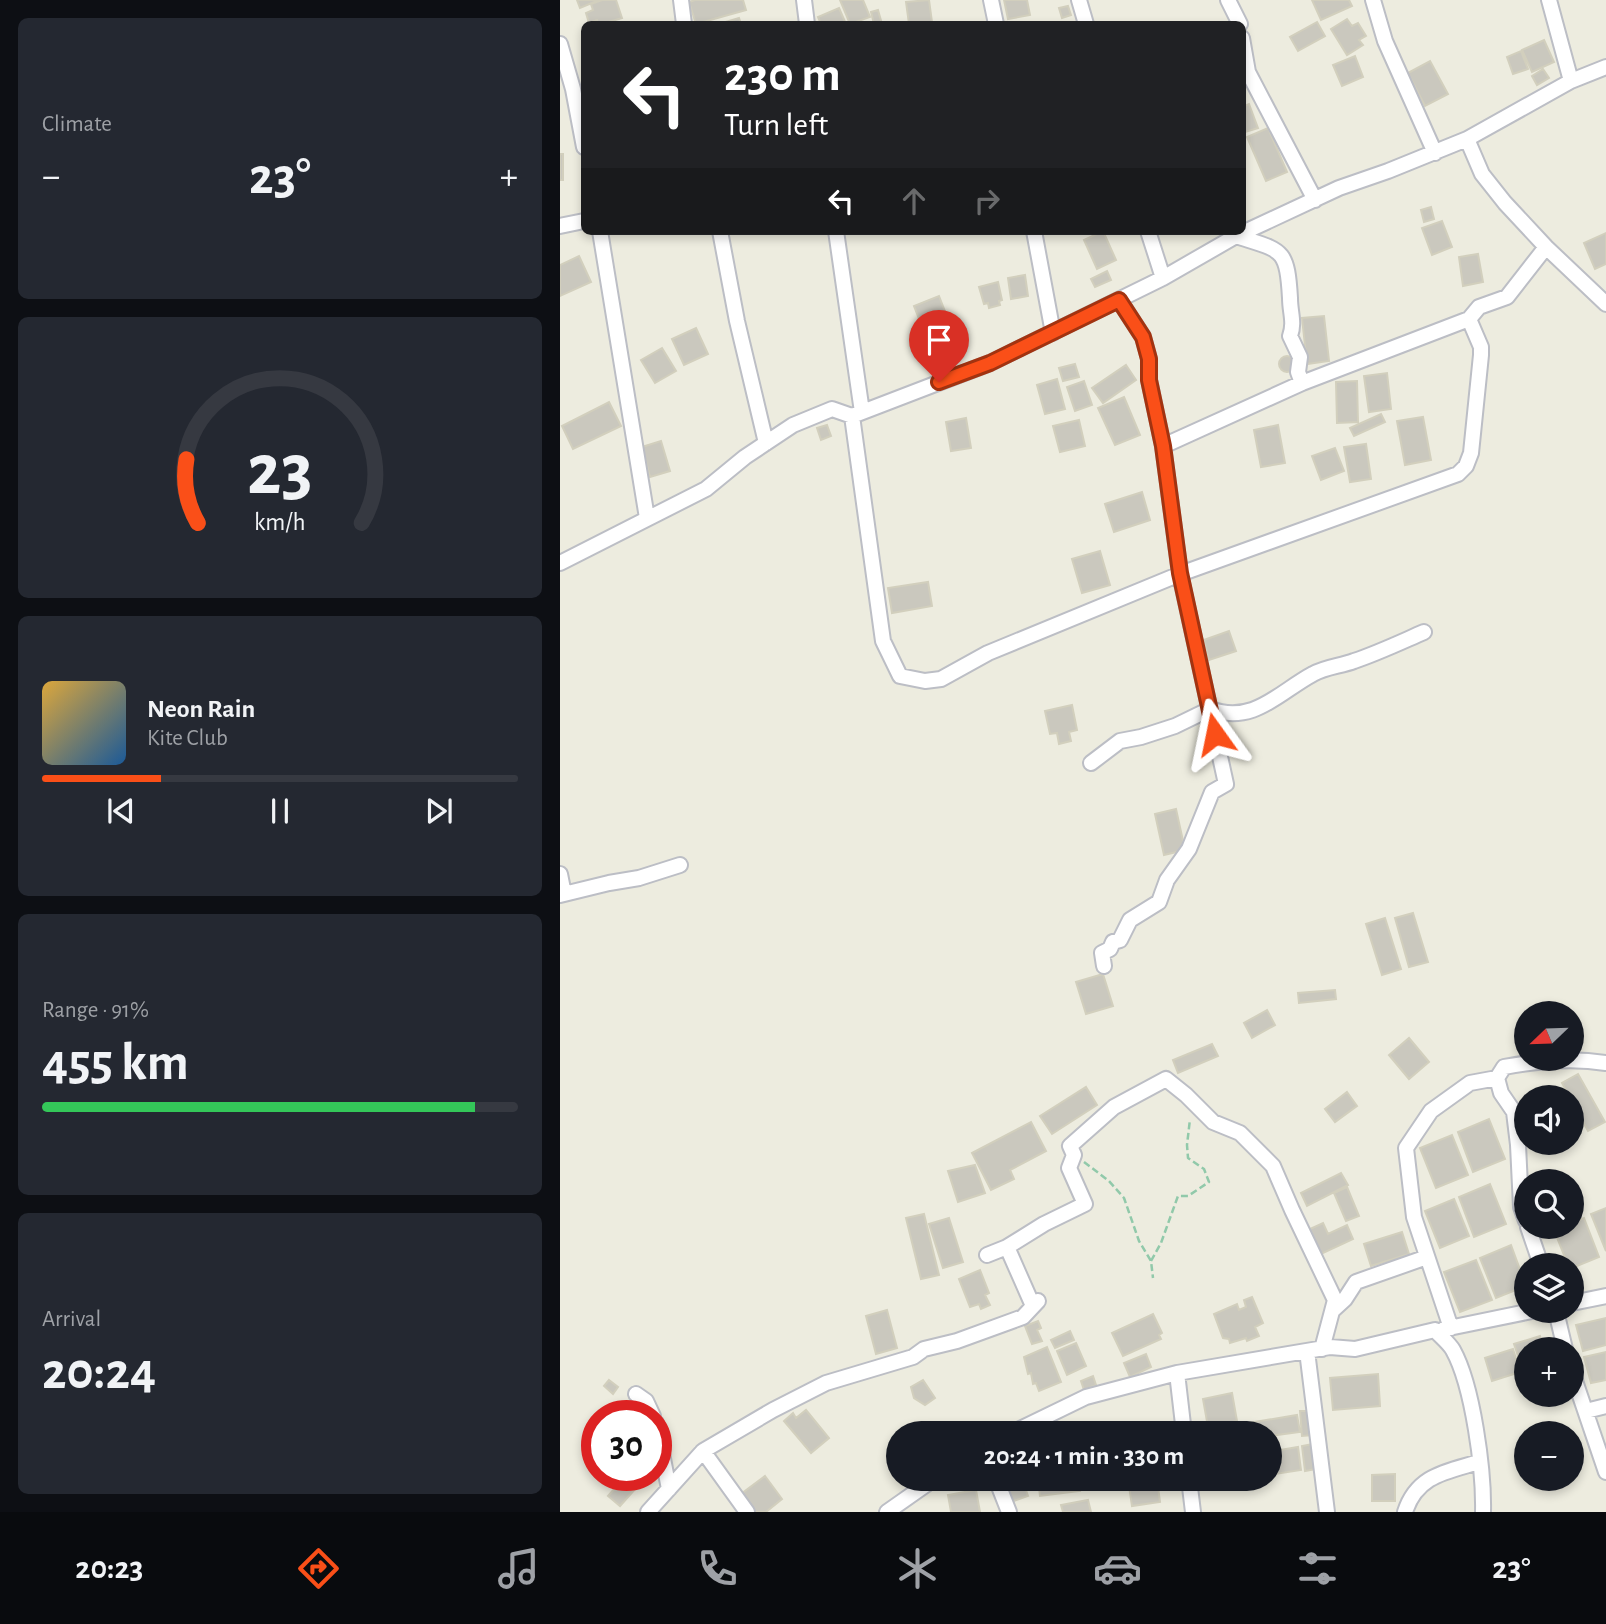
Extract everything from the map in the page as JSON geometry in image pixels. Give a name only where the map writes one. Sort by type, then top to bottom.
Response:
[{"type":"street","points":[[681,0],[684,21]]},
{"type":"street","points":[[804,0],[807,21]]},
{"type":"street","points":[[991,0],[995,21]]},
{"type":"street","points":[[1079,0],[1085,21]]},
{"type":"street","points":[[1228,0],[1238,21]]},
{"type":"street","points":[[1373,0],[1385,41],[1435,153]]},
{"type":"street","points":[[1549,0],[1572,81]]},
{"type":"street","points":[[560,44],[573,89],[581,131]]},
{"type":"street","points":[[1246,61],[1248,72],[1315,200]]},
{"type":"street","points":[[1246,231],[1339,188],[1466,139],[1572,81],[1606,67]]},
{"type":"street","points":[[1466,139],[1482,174],[1505,203],[1546,247],[1606,304]]},
{"type":"street","points":[[560,226],[581,222]]},
{"type":"street","points":[[601,235],[647,518]]},
{"type":"street","points":[[721,235],[737,321],[766,443]]},
{"type":"street","points":[[836,235],[883,641],[900,676],[925,681],[941,679],[988,653],[1180,573],[1458,474],[1466,466],[1471,453],[1481,355],[1481,346],[1469,319]]},
{"type":"street","points":[[1035,235],[1053,333]]},
{"type":"street","points":[[1149,235],[1163,278]]},
{"type":"street","points":[[562,558],[706,489],[745,457],[793,425],[832,409],[857,414],[990,363],[1163,278],[1236,236],[1276,248],[1283,255],[1288,267],[1290,309],[1294,323],[1290,336],[1300,357],[1298,372],[1302,383]]},
{"type":"street","points":[[1163,446],[1302,383],[1469,319],[1479,307],[1507,297],[1546,247]]},
{"type":"street","points":[[1104,966],[1102,953],[1110,949],[1113,942],[1120,940],[1130,920],[1159,902],[1167,880],[1189,849],[1212,792],[1226,784],[1180,573],[1163,446],[1149,380],[1149,359],[1143,337],[1119,300]]},
{"type":"street","points":[[1091,762],[1120,741],[1175,726],[1210,709],[1219,712],[1249,711],[1262,706],[1314,673],[1353,662],[1424,632]]},
{"type":"street","points":[[560,874],[562,895],[639,878],[680,865]]},
{"type":"street","points":[[1451,1328],[1414,1217],[1406,1148],[1431,1111],[1470,1083],[1497,1078],[1504,1068],[1524,1063],[1606,1063]]},
{"type":"street","points":[[1497,1078],[1502,1093],[1514,1112],[1519,1169]]},
{"type":"street","points":[[987,1255],[1085,1205],[1069,1168],[1073,1155],[1070,1146],[1114,1107],[1166,1079],[1213,1122],[1240,1133],[1273,1166],[1335,1300],[1314,1350],[1326,1512]]},
{"type":"street","points":[[672,1485],[703,1451],[826,1383],[913,1357],[924,1349],[957,1341],[1023,1317],[1036,1303],[1007,1247]]},
{"type":"street","points":[[1332,1311],[1345,1299],[1356,1282],[1427,1257]]},
{"type":"street","points":[[1584,1301],[1606,1296]]},
{"type":"street","points":[[1037,1421],[1086,1397],[1177,1373],[1314,1350],[1355,1349],[1514,1315]]},
{"type":"street","points":[[1434,1330],[1453,1350],[1474,1418],[1483,1512]]},
{"type":"street","points":[[1177,1373],[1183,1421]]},
{"type":"street","points":[[636,1394],[645,1400]]},
{"type":"street","points":[[1584,1405],[1606,1472]]},
{"type":"street","points":[[1586,1411],[1606,1406]]},
{"type":"street","points":[[703,1451],[747,1512]]},
{"type":"street","points":[[1405,1512],[1409,1499],[1431,1477],[1479,1462]]},
{"type":"street","points":[[648,1512],[666,1491]]},
{"type":"street","points":[[887,1512],[917,1491]]},
{"type":"street","points":[[1001,1491],[1009,1512]]},
{"type":"street","points":[[1190,1491],[1193,1512]]},
{"type":"path","points":[[1151,1261],[1161,1243],[1178,1196],[1188,1196],[1209,1182],[1203,1169],[1188,1158],[1191,1119]]},
{"type":"path","points":[[1073,1155],[1109,1181],[1124,1198],[1139,1241],[1151,1261],[1153,1278]]},
{"type":"building","points":[[577,0],[599,0],[580,8]]},
{"type":"building","points":[[602,0],[616,0],[622,18],[588,21],[586,13],[593,10],[591,4]]},
{"type":"building","points":[[743,0],[746,10],[707,21],[695,21],[689,2]]},
{"type":"building","points":[[840,0],[863,0],[870,17],[849,21]]},
{"type":"building","points":[[929,0],[932,21],[909,21],[906,2]]},
{"type":"building","points":[[1004,0],[1027,0],[1030,15],[1008,19]]},
{"type":"building","points":[[1312,0],[1349,0],[1352,6],[1321,20]]},
{"type":"building","points":[[1068,6],[1071,15],[1062,18],[1059,8]]},
{"type":"building","points":[[839,8],[845,21],[820,21],[818,17]]},
{"type":"building","points":[[878,10],[881,21],[873,21],[871,12]]},
{"type":"building","points":[[1347,19],[1352,26],[1358,23],[1366,36],[1359,40],[1363,45],[1347,55],[1331,29]]},
{"type":"building","points":[[1317,22],[1325,36],[1298,51],[1290,37]]},
{"type":"building","points":[[1544,40],[1554,62],[1532,72],[1522,50]]},
{"type":"building","points":[[1521,51],[1528,69],[1513,74],[1507,57]]},
{"type":"building","points":[[1355,56],[1363,77],[1342,86],[1333,65]]},
{"type":"building","points":[[1430,61],[1448,94],[1425,106],[1408,73]]},
{"type":"building","points":[[1543,69],[1549,78],[1537,85],[1532,76]]},
{"type":"building","points":[[1249,104],[1258,128],[1246,132],[1246,105]]},
{"type":"building","points":[[1268,128],[1287,172],[1266,181],[1247,137]]},
{"type":"building","points":[[560,154],[563,154],[563,180],[560,180]]},
{"type":"building","points":[[1431,207],[1434,219],[1424,222],[1421,210]]},
{"type":"building","points":[[1442,221],[1452,247],[1432,255],[1422,228]]},
{"type":"building","points":[[1606,233],[1606,264],[1595,269],[1584,243]]},
{"type":"building","points":[[1095,235],[1105,235],[1116,260],[1097,269],[1084,240]]},
{"type":"building","points":[[1478,254],[1483,282],[1463,286],[1459,257]]},
{"type":"building","points":[[579,256],[591,282],[560,296],[560,265]]},
{"type":"building","points":[[1107,271],[1111,280],[1095,287],[1091,279]]},
{"type":"building","points":[[1025,275],[1028,296],[1011,299],[1008,278]]},
{"type":"building","points":[[998,282],[1002,300],[999,301],[1000,305],[989,308],[988,303],[984,304],[979,287]]},
{"type":"building","points":[[939,296],[946,314],[921,324],[914,306]]},
{"type":"building","points":[[1324,316],[1329,361],[1307,364],[1302,318]]},
{"type":"building","points":[[696,328],[708,354],[684,365],[672,339]]},
{"type":"building","points":[[942,340],[945,350],[927,355],[924,345]]},
{"type":"building","points":[[662,348],[676,371],[655,383],[641,360]]},
{"type":"building","points":[[1287,356],[1293,358],[1293,370],[1287,372],[1281,370],[1279,364],[1281,358]]},
{"type":"building","points":[[1075,364],[1079,377],[1063,381],[1059,368]]},
{"type":"building","points":[[1126,365],[1136,380],[1103,403],[1092,388]]},
{"type":"building","points":[[1387,373],[1391,409],[1369,412],[1364,376]]},
{"type":"building","points":[[1057,379],[1065,409],[1045,414],[1037,385]]},
{"type":"building","points":[[1084,381],[1092,405],[1075,411],[1067,387]]},
{"type":"building","points":[[1357,381],[1358,422],[1337,423],[1336,382]]},
{"type":"building","points":[[1124,397],[1140,435],[1115,445],[1098,408]]},
{"type":"building","points":[[609,402],[621,426],[573,449],[562,426]]},
{"type":"building","points":[[1381,414],[1385,422],[1354,436],[1350,428]]},
{"type":"building","points":[[1423,417],[1431,460],[1405,465],[1397,421]]},
{"type":"building","points":[[966,418],[971,448],[951,451],[946,422]]},
{"type":"building","points":[[1079,420],[1085,446],[1060,452],[1053,426]]},
{"type":"building","points":[[827,425],[831,436],[821,440],[817,428]]},
{"type":"building","points":[[1278,425],[1285,463],[1261,467],[1254,430]]},
{"type":"building","points":[[661,441],[670,471],[650,477],[642,447]]},
{"type":"building","points":[[1366,444],[1371,479],[1350,482],[1344,447]]},
{"type":"building","points":[[1335,448],[1344,471],[1321,480],[1312,456]]},
{"type":"building","points":[[1142,492],[1150,520],[1114,532],[1105,504]]},
{"type":"building","points":[[1100,551],[1110,585],[1082,593],[1072,559]]},
{"type":"building","points":[[928,582],[932,606],[892,613],[888,588]]},
{"type":"building","points":[[1229,631],[1236,651],[1209,660],[1204,640]]},
{"type":"building","points":[[1072,705],[1077,730],[1069,732],[1071,741],[1059,744],[1057,733],[1050,734],[1045,711]]},
{"type":"building","points":[[1176,809],[1185,850],[1164,855],[1155,814]]},
{"type":"building","points":[[1413,913],[1428,962],[1409,967],[1395,918]]},
{"type":"building","points":[[1385,918],[1401,969],[1382,975],[1366,924]]},
{"type":"building","points":[[1103,974],[1113,1006],[1086,1014],[1076,982]]},
{"type":"building","points":[[1335,990],[1336,999],[1299,1003],[1298,993]]},
{"type":"building","points":[[1267,1010],[1275,1025],[1252,1038],[1244,1023]]},
{"type":"building","points":[[1409,1038],[1429,1062],[1409,1079],[1389,1055]]},
{"type":"building","points":[[1212,1044],[1218,1056],[1178,1073],[1173,1060]]},
{"type":"building","points":[[1578,1074],[1605,1122],[1588,1131],[1584,1124],[1584,1085],[1562,1083]]},
{"type":"building","points":[[1086,1087],[1097,1105],[1052,1134],[1040,1116]]},
{"type":"building","points":[[1347,1092],[1357,1106],[1335,1122],[1325,1109]]},
{"type":"building","points":[[1489,1119],[1505,1159],[1473,1172],[1458,1132]]},
{"type":"building","points":[[1031,1122],[1046,1151],[1010,1170],[1014,1179],[991,1190],[972,1153]]},
{"type":"building","points":[[1452,1135],[1468,1175],[1436,1188],[1420,1148]]},
{"type":"building","points":[[975,1165],[985,1193],[958,1202],[948,1171]]},
{"type":"building","points":[[1341,1173],[1348,1185],[1307,1206],[1301,1193]]},
{"type":"building","points":[[1490,1184],[1506,1224],[1474,1237],[1459,1197]]},
{"type":"building","points":[[1347,1187],[1359,1216],[1346,1221],[1334,1193]]},
{"type":"building","points":[[1454,1199],[1469,1236],[1440,1248],[1425,1211]]},
{"type":"building","points":[[1606,1208],[1606,1251],[1591,1214]]},
{"type":"building","points":[[924,1214],[939,1275],[921,1279],[906,1218]]},
{"type":"building","points":[[949,1218],[963,1262],[943,1268],[929,1224]]},
{"type":"building","points":[[1584,1218],[1599,1257],[1584,1263],[1584,1253],[1563,1253],[1558,1239],[1584,1239]]},
{"type":"building","points":[[1323,1223],[1328,1234],[1347,1225],[1353,1239],[1321,1254],[1310,1229]]},
{"type":"building","points":[[1402,1232],[1409,1254],[1371,1266],[1364,1244]]},
{"type":"building","points":[[1511,1245],[1514,1253],[1514,1291],[1496,1298],[1480,1258]]},
{"type":"building","points":[[1476,1260],[1492,1300],[1460,1312],[1444,1272]]},
{"type":"building","points":[[980,1270],[989,1293],[985,1295],[990,1305],[981,1309],[979,1304],[970,1307],[959,1279]]},
{"type":"building","points":[[1252,1297],[1263,1323],[1255,1327],[1259,1336],[1230,1343],[1229,1339],[1223,1338],[1214,1314],[1237,1304],[1239,1310],[1246,1307],[1244,1300]]},
{"type":"building","points":[[887,1310],[897,1348],[876,1354],[866,1316]]},
{"type":"building","points":[[1153,1314],[1162,1333],[1159,1335],[1161,1339],[1123,1356],[1112,1333]]},
{"type":"building","points":[[1606,1318],[1606,1345],[1584,1351],[1584,1337],[1579,1337],[1576,1325]]},
{"type":"building","points":[[1038,1321],[1041,1328],[1037,1330],[1042,1341],[1032,1344],[1025,1326]]},
{"type":"building","points":[[1070,1331],[1074,1340],[1055,1348],[1051,1340]]},
{"type":"building","points":[[1076,1343],[1086,1366],[1067,1375],[1057,1351]]},
{"type":"building","points":[[1047,1347],[1061,1382],[1039,1391],[1036,1383],[1033,1384],[1031,1373],[1028,1374],[1024,1357]]},
{"type":"building","points":[[1513,1349],[1514,1374],[1492,1381],[1485,1358]]},
{"type":"building","points":[[1606,1352],[1606,1380],[1591,1383],[1584,1357]]},
{"type":"building","points":[[1146,1354],[1151,1367],[1130,1377],[1124,1363]]},
{"type":"building","points":[[1378,1374],[1380,1406],[1333,1410],[1330,1378]]},
{"type":"building","points":[[1093,1376],[1096,1385],[1084,1390],[1081,1381]]},
{"type":"building","points":[[609,1380],[618,1387],[613,1394],[604,1386]]},
{"type":"building","points":[[923,1380],[935,1398],[925,1405],[914,1398],[911,1387]]},
{"type":"building","points":[[1232,1393],[1237,1421],[1207,1421],[1203,1399]]},
{"type":"building","points":[[806,1410],[829,1438],[811,1453],[784,1421],[793,1413],[796,1418]]},
{"type":"building","points":[[1300,1411],[1311,1411],[1313,1435],[1302,1436]]},
{"type":"building","points":[[1297,1415],[1300,1432],[1282,1434],[1282,1421],[1260,1421]]},
{"type":"building","points":[[1313,1444],[1316,1469],[1305,1471],[1302,1446]]},
{"type":"building","points":[[1298,1447],[1301,1470],[1282,1473],[1282,1450]]},
{"type":"building","points":[[1395,1474],[1395,1501],[1372,1501],[1372,1475]]},
{"type":"building","points":[[765,1476],[782,1499],[766,1512],[755,1512],[741,1494]]},
{"type":"building","points":[[612,1491],[633,1491],[620,1506],[608,1496]]},
{"type":"building","points":[[976,1491],[980,1512],[951,1512],[948,1495]]},
{"type":"building","points":[[1007,1491],[1026,1491],[1028,1496],[1011,1502]]},
{"type":"building","points":[[1039,1491],[1080,1491],[1040,1496]]},
{"type":"building","points":[[1130,1491],[1159,1491],[1160,1502],[1132,1506]]},
{"type":"building","points":[[1088,1500],[1091,1512],[1063,1512],[1061,1505]]},
{"type":"route","points":[[939,382],[990,363],[1119,300],[1143,337],[1149,359],[1149,380],[1163,446],[1180,573],[1215,734]]}]
